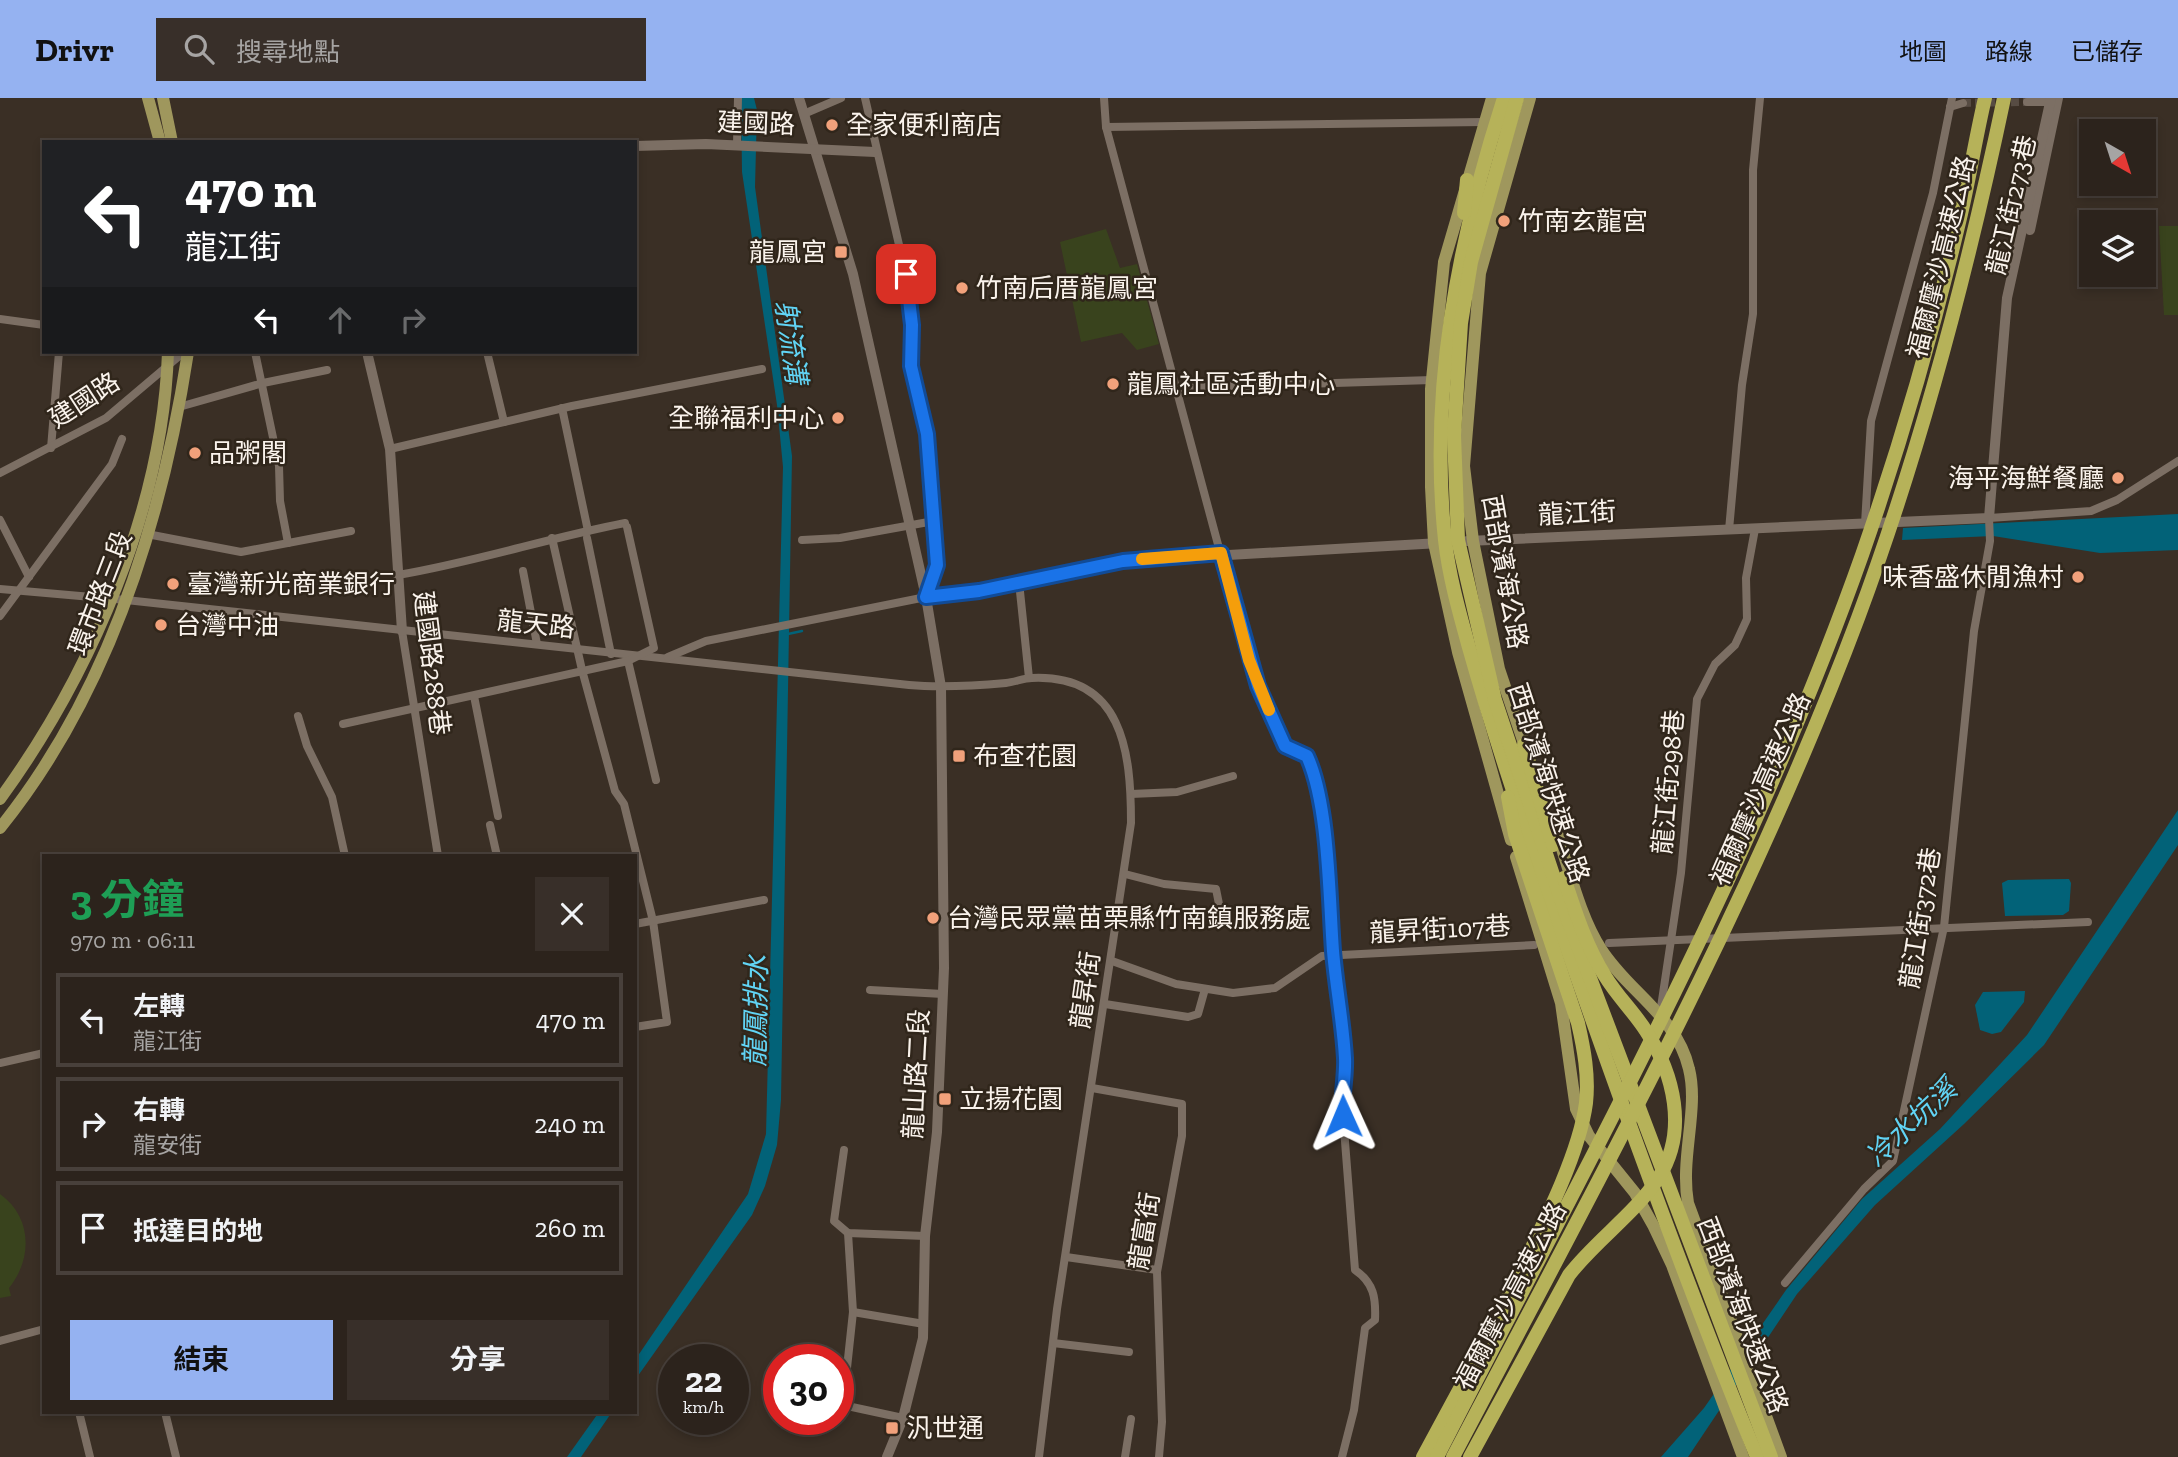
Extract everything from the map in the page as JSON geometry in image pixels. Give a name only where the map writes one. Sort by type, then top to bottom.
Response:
[{"type":"highway","name":"西部濱海快速公路","points":[[1504,98],[1461,254],[1449,324],[1441,432],[1446,542],[1461,618],[1510,744],[1567,918],[1731,1339],[1747,1394],[1771,1457]]},
{"type":"highway","name":"西部濱海快速公路","points":[[1446,542],[1461,323],[1471,262],[1517,98]]},
{"type":"highway","points":[[1500,151],[1523,98]]},
{"type":"highway","name":"福爾摩沙高速公路","points":[[1437,1457],[1708,924],[1831,639],[1894,458],[1937,308],[1985,98]]},
{"type":"highway","name":"福爾摩沙高速公路","points":[[1453,1457],[1570,1236],[1717,946],[1859,616],[1911,463],[1956,310],[2004,98]]},
{"type":"highway","points":[[1461,254],[1467,180]]},
{"type":"highway","name":"西部濱海快速公路","points":[[1510,744],[1618,1090],[1719,1360],[1734,1415],[1757,1457]]},
{"type":"highway","points":[[1471,1457],[1569,1275],[1660,1176],[1668,1157],[1675,1123],[1673,1094],[1660,1054],[1593,956],[1553,845],[1510,744]]},
{"type":"highway","points":[[1423,1457],[1513,1286],[1574,1149],[1586,1101],[1584,1049],[1578,1023],[1515,834],[1510,744]]},
{"type":"main road","points":[[148,98],[159,140]]},
{"type":"main road","points":[[163,98],[172,140]]},
{"type":"main road","points":[[1492,98],[1444,262],[1432,380],[1458,652],[1487,762],[1560,1003],[1576,1109],[1589,1136],[1628,1183],[1653,1225],[1672,1265],[1714,1377],[1734,1415],[1743,1457]]},
{"type":"main road","name":"西部濱海公路","points":[[1530,98],[1480,273],[1464,466],[1473,541],[1499,668],[1510,744],[1590,929],[1617,970],[1659,1012],[1680,1043],[1690,1070],[1691,1103],[1684,1180],[1696,1231],[1731,1339],[1750,1378],[1781,1457]]},
{"type":"main road","name":"環市路三段","points":[[0,828],[57,748],[105,653],[152,470],[168,354]]},
{"type":"main road","name":"環市路三段","points":[[0,799],[30,758],[58,709],[119,599],[147,534],[179,407],[186,354]]},
{"type":"street","points":[[738,98],[738,145]]},
{"type":"street","name":"龍山路二段","points":[[799,98],[806,113],[853,274],[926,597],[941,688],[943,993],[937,1132],[925,1236],[924,1324],[903,1418],[887,1457]]},
{"type":"street","points":[[806,113],[841,98]]},
{"type":"street","points":[[666,657],[706,641],[926,597],[937,565],[927,434],[911,366],[912,325],[906,275],[875,152],[865,98]]},
{"type":"street","points":[[1104,98],[1106,127],[1258,686],[1285,746],[1307,756],[1314,770],[1326,848],[1333,955],[1345,1059],[1341,1090],[1355,1270],[1372,1287],[1376,1302],[1375,1320],[1365,1328],[1354,1410],[1342,1457]]},
{"type":"street","points":[[1729,530],[1742,385],[1753,314],[1753,170],[1760,98]]},
{"type":"street","points":[[2027,102],[2054,100]]},
{"type":"street","name":"龍江街273巷","points":[[1989,519],[2007,318],[2041,188],[2054,100]]},
{"type":"street","points":[[1864,524],[1871,421],[1933,193],[1951,103],[1963,103]]},
{"type":"street","points":[[1106,127],[1484,121]]},
{"type":"street","name":"建國路","points":[[637,146],[651,143],[738,145],[875,152]]},
{"type":"street","points":[[0,319],[42,325]]},
{"type":"street","points":[[51,448],[59,354]]},
{"type":"street","name":"建國路","points":[[0,473],[106,418],[184,354]]},
{"type":"street","points":[[256,354],[279,466],[280,501],[288,543]]},
{"type":"street","name":"建國路288巷","points":[[368,354],[390,449],[402,631],[412,710],[438,854]]},
{"type":"street","points":[[488,354],[504,422]]},
{"type":"street","points":[[390,449],[562,408],[762,369]]},
{"type":"street","points":[[179,407],[263,383],[327,370]]},
{"type":"street","points":[[1175,388],[1432,380]]},
{"type":"street","points":[[562,408],[611,654]]},
{"type":"street","points":[[0,616],[112,464],[122,439]]},
{"type":"street","name":"龍江街","points":[[926,597],[979,591],[1123,561],[1221,553],[1729,530],[1754,533],[2091,511],[2117,500],[2178,461]]},
{"type":"street","name":"龍江街372巷","points":[[1784,1283],[1864,1189],[1893,1161],[1944,927],[1974,631],[1990,541],[1989,519]]},
{"type":"street","points":[[0,520],[29,577]]},
{"type":"street","points":[[802,540],[934,522]]},
{"type":"street","points":[[343,724],[628,661],[642,657],[654,648],[626,525],[588,534],[552,538],[461,565],[398,575]]},
{"type":"street","points":[[147,534],[241,552],[351,531]]},
{"type":"street","name":"龍江街298巷","points":[[1659,1012],[1664,1000],[1681,873],[1697,699],[1716,664],[1735,645],[1747,619],[1746,578],[1754,549],[1754,533]]},
{"type":"street","points":[[552,538],[582,670],[615,791],[625,804],[653,920],[667,1022],[637,1027]]},
{"type":"street","points":[[523,571],[537,644]]},
{"type":"street","points":[[1019,582],[1029,678]]},
{"type":"street","name":"龍天路","points":[[0,589],[119,599],[941,688]]},
{"type":"street","points":[[628,661],[656,779]]},
{"type":"street","name":"龍昇街","points":[[941,688],[1029,678],[1070,681],[1092,691],[1111,709],[1122,737],[1131,794],[1125,874],[1053,1343],[1039,1457]]},
{"type":"street","points":[[474,696],[498,816]]},
{"type":"street","points":[[298,716],[307,746],[332,797],[345,854]]},
{"type":"street","points":[[1131,794],[1177,792],[1233,776]]},
{"type":"street","points":[[490,825],[496,854]]},
{"type":"street","points":[[1125,874],[1164,884],[1216,890],[1220,909]]},
{"type":"street","points":[[637,924],[764,900]]},
{"type":"street","points":[[1609,943],[2088,922]]},
{"type":"street","name":"龍昇街107巷","points":[[1112,961],[1176,984],[1205,989],[1261,992],[1275,988],[1322,956],[1534,945]]},
{"type":"street","points":[[1105,1004],[1188,1017],[1198,1014],[1205,989]]},
{"type":"street","points":[[870,990],[943,993]]},
{"type":"street","points":[[0,1063],[42,1054]]},
{"type":"street","name":"龍富街","points":[[1092,1088],[1182,1104],[1182,1136],[1157,1269],[1162,1422],[1159,1457]]},
{"type":"street","points":[[844,1150],[834,1221],[848,1233],[925,1236]]},
{"type":"street","points":[[848,1233],[853,1312],[849,1344]]},
{"type":"street","points":[[1066,1257],[1157,1269]]},
{"type":"street","points":[[853,1312],[924,1324]]},
{"type":"street","points":[[0,1341],[42,1330]]},
{"type":"street","points":[[1053,1343],[1129,1352]]},
{"type":"street","points":[[854,1408],[903,1418]]},
{"type":"street","points":[[79,1414],[90,1457]]},
{"type":"street","points":[[165,1414],[176,1457]]},
{"type":"street","points":[[1125,1457],[1131,1419]]},
{"type":"green space","points":[[2159,226],[2178,226],[2178,315],[2164,315]]},
{"type":"green space","points":[[1106,229],[1120,268],[1137,264],[1159,344],[1137,350],[1122,333],[1081,342],[1060,242]]},
{"type":"green space","points":[[0,1194],[11,1203],[18,1214],[23,1226],[25,1251],[17,1276],[9,1288],[11,1296],[0,1298]]},
{"type":"water","points":[[741,98],[754,98],[757,110],[755,187],[792,456],[781,1100],[777,1145],[765,1186],[752,1215],[637,1377],[637,1357],[748,1194],[766,1134],[783,467],[777,405],[742,172]]},
{"type":"water","points":[[2178,514],[2178,550],[2100,553],[1993,536],[1902,540],[1903,528]]},
{"type":"water","points":[[2178,810],[2178,845],[2044,1045],[1964,1124],[1875,1205],[1797,1294],[1688,1457],[1661,1457],[1704,1408],[1786,1290],[1862,1199],[1940,1129],[2027,1035]]},
{"type":"water","points":[[2069,879],[2069,911],[2063,915],[2005,916],[2002,883],[2008,880]]},
{"type":"water","points":[[2025,991],[2024,1002],[2001,1032],[1992,1034],[1980,1030],[1975,1005],[1983,992]]},
{"type":"water","points":[[598,1414],[611,1414],[581,1457],[567,1457]]},
{"type":"waterway","name":"龍鳳排水","points":[[788,634],[802,631]]},
{"type":"tunnel","points":[[1963,103],[2027,102]]},
{"type":"slow traffic","points":[[1142,559],[1221,553],[1249,660],[1269,710]]},
{"type":"place","name":"全家便利商店","points":[[832,125]]},
{"type":"place","name":"竹南玄龍宮","points":[[1504,221]]},
{"type":"place","name":"龍鳳宮","points":[[841,252]]},
{"type":"place","name":"竹南后厝龍鳳宮","points":[[962,288]]},
{"type":"place","name":"龍鳳社區活動中心","points":[[1113,384]]},
{"type":"place","name":"全聯福利中心","points":[[838,418]]},
{"type":"place","name":"品粥閣","points":[[195,453]]},
{"type":"place","name":"海平海鮮餐廳","points":[[2118,478]]},
{"type":"place","name":"味香盛休閒漁村","points":[[2078,577]]},
{"type":"place","name":"臺灣新光商業銀行","points":[[173,584]]},
{"type":"place","name":"台灣中油","points":[[161,625]]},
{"type":"place","name":"布查花園","points":[[959,756]]},
{"type":"place","name":"台灣民眾黨苗栗縣竹南鎮服務處","points":[[933,918]]},
{"type":"place","name":"立揚花園","points":[[945,1099]]},
{"type":"place","name":"汎世通","points":[[892,1428]]},
{"type":"route","points":[[906,274],[912,325],[910,348],[913,385],[927,434],[937,565],[926,597],[979,591],[1055,573],[1123,561],[1221,553],[1258,686],[1285,746],[1300,750],[1307,756],[1314,770],[1326,848],[1333,955],[1345,1059],[1341,1090],[1343,1116]]},
{"type":"water label","name":"射流溝","points":[[791,342]]},
{"type":"water label","name":"冷水坑溪","points":[[1911,1123]]}]
